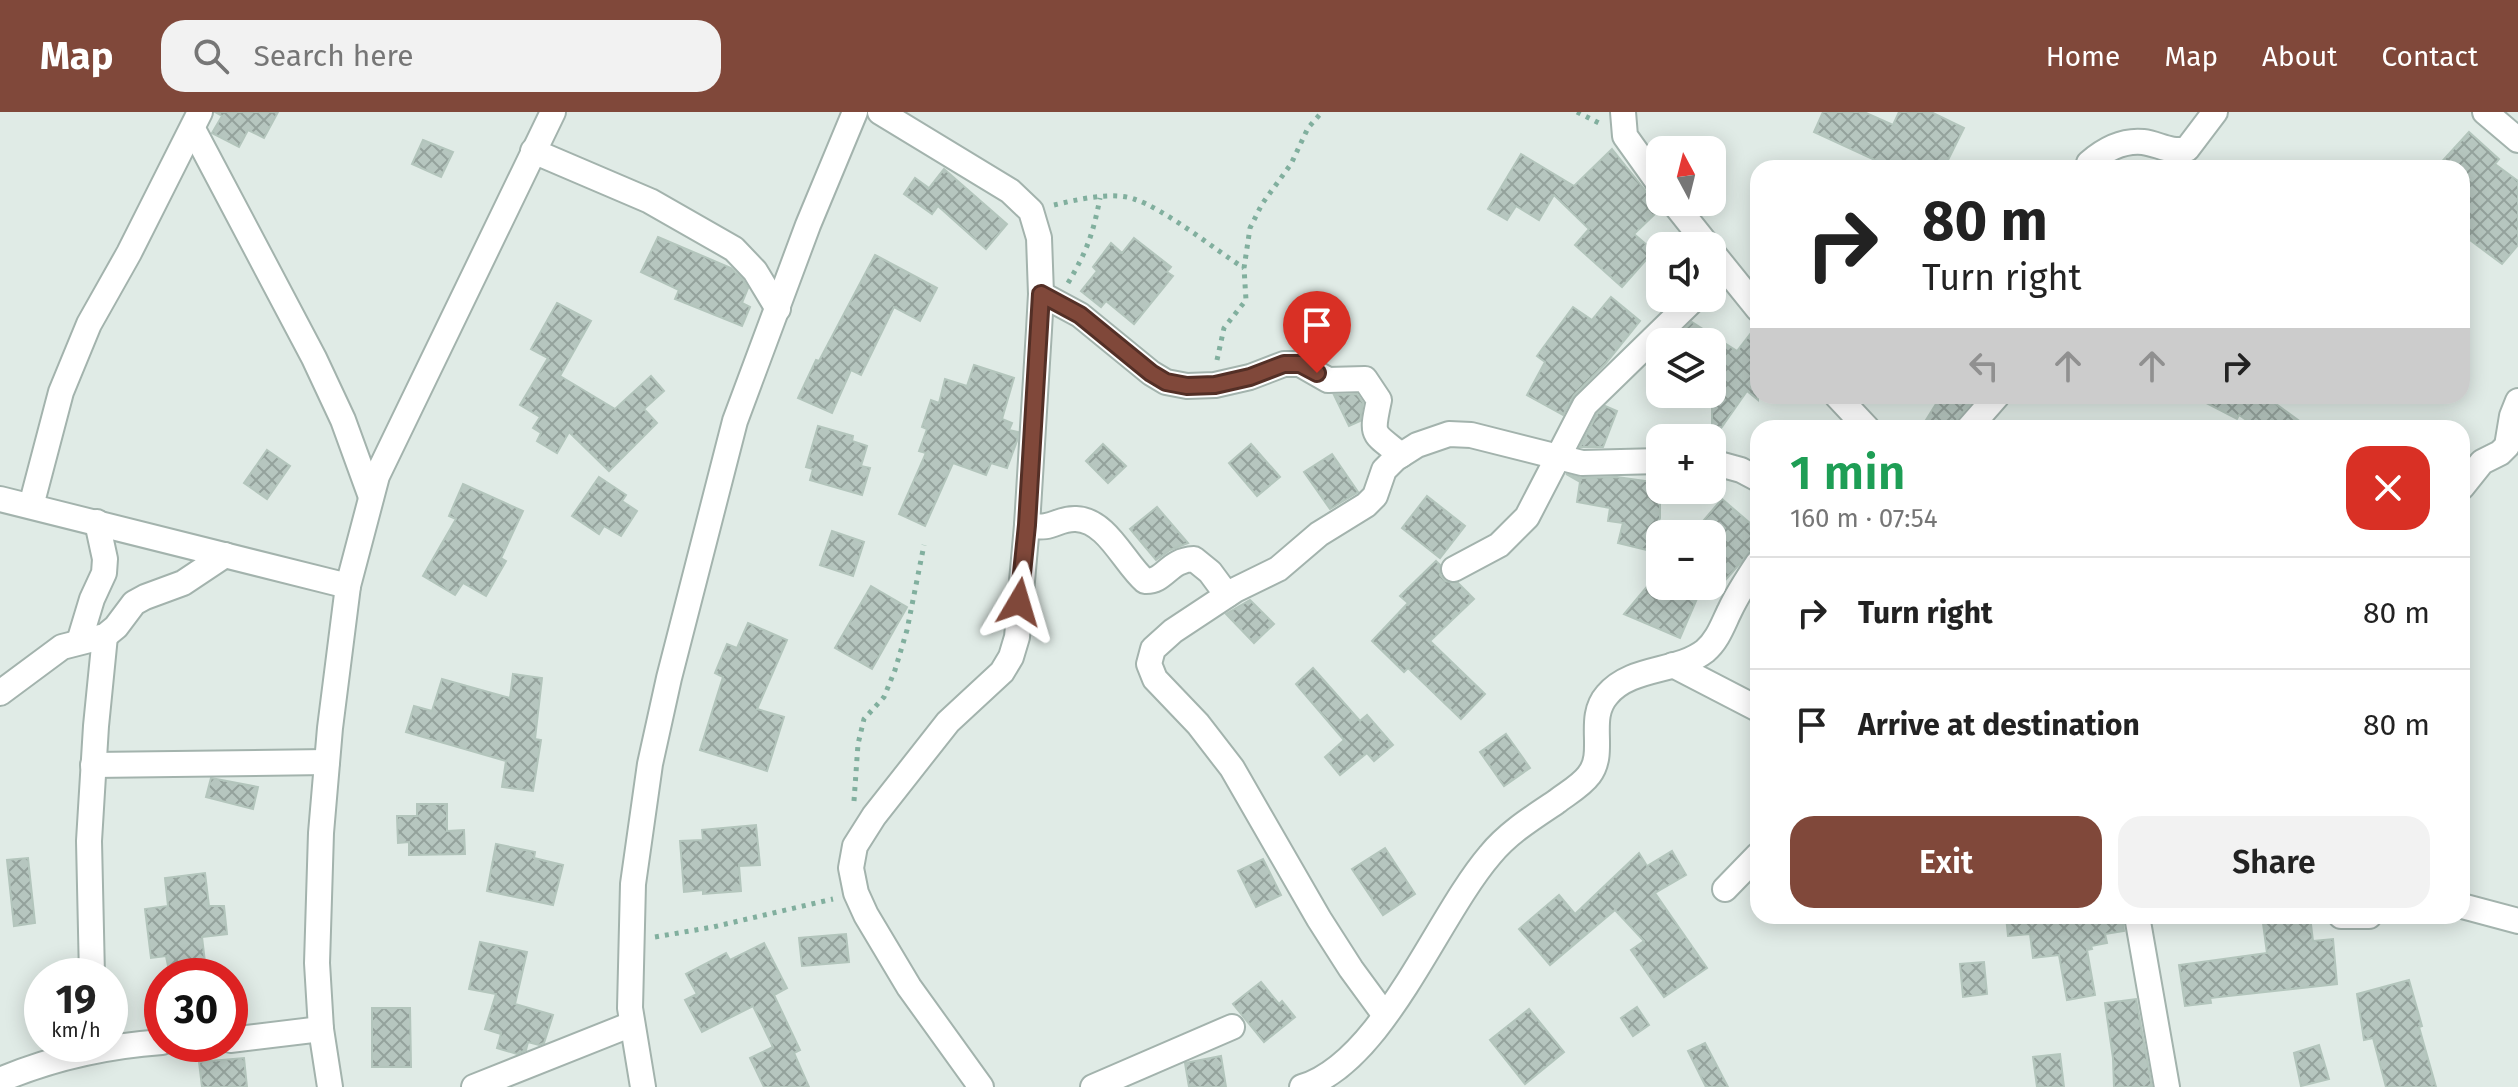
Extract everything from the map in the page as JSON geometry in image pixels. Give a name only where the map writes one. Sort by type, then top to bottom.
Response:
[{"type":"street","points":[[330,1087],[321,1029],[317,963],[321,833],[348,586],[377,476],[553,112]]},
{"type":"street","points":[[643,1087],[632,1024],[630,941],[633,884],[650,764],[735,421],[855,112]]},
{"type":"street","points":[[880,112],[1010,191],[1031,211],[1049,297],[1017,637],[1011,657],[1002,672],[948,722],[874,816],[855,846],[851,868],[856,893],[866,915],[909,987],[981,1087]]},
{"type":"street","points":[[1623,112],[1625,136],[1646,165]]},
{"type":"street","points":[[2093,160],[2112,147],[2143,142],[2168,150],[2187,149],[2215,112]]},
{"type":"street","points":[[2485,112],[2518,140]]},
{"type":"street","points":[[196,121],[343,420],[371,497]]},
{"type":"street","points":[[31,506],[61,392],[89,324],[196,121]]},
{"type":"street","points":[[533,151],[650,201],[734,249],[755,271],[778,309]]},
{"type":"street","points":[[1684,216],[1697,232]]},
{"type":"street","points":[[1726,277],[1750,301]]},
{"type":"street","points":[[1049,297],[1080,315],[1166,382],[1187,386],[1215,385],[1250,377],[1284,364],[1300,364],[1328,380],[1365,379],[1379,400],[1373,424],[1375,434],[1401,455]]},
{"type":"street","points":[[1454,569],[1478,558],[1514,532],[1535,505],[1556,456],[1585,405],[1680,312]]},
{"type":"street","points":[[2470,477],[2482,462],[2507,446],[2518,401]]},
{"type":"street","points":[[1844,404],[1860,420]]},
{"type":"street","points":[[1976,420],[1990,404]]},
{"type":"street","points":[[1384,1014],[1319,919],[1232,768],[1198,724],[1155,679],[1149,664],[1153,649],[1227,595],[1278,569],[1319,534],[1366,505],[1375,496],[1384,470],[1417,445],[1449,434],[1471,435],[1594,464],[1646,462]]},
{"type":"street","points":[[1726,466],[1750,475]]},
{"type":"street","points":[[0,499],[348,586]]},
{"type":"street","points":[[1027,525],[1042,528],[1079,519],[1092,524],[1107,536],[1145,581],[1157,579],[1181,560],[1194,559],[1210,572],[1227,595]]},
{"type":"street","points":[[79,642],[105,567],[97,522]]},
{"type":"street","points":[[0,693],[62,647],[105,636],[134,603],[183,583],[225,555]]},
{"type":"street","points":[[1302,1087],[1338,1070],[1357,1051],[1489,856],[1514,831],[1589,775],[1596,751],[1594,724],[1605,696],[1632,678],[1703,653],[1713,644],[1750,575]]},
{"type":"street","points":[[92,958],[89,841],[105,636]]},
{"type":"street","points":[[1673,665],[1750,705]]},
{"type":"street","points":[[93,765],[327,762]]},
{"type":"street","points":[[1725,889],[1750,863]]},
{"type":"street","points":[[2470,908],[2518,921]]},
{"type":"street","points":[[2138,924],[2167,1087]]},
{"type":"street","points":[[474,1087],[632,1024]]},
{"type":"street","points":[[1095,1087],[1232,1027]]},
{"type":"street","points":[[248,1038],[321,1029]]},
{"type":"street","points":[[0,1080],[44,1062]]},
{"type":"path","points":[[1215,385],[1217,356],[1224,328],[1246,300],[1244,268],[1254,218],[1291,164],[1308,128],[1322,112]]},
{"type":"path","points":[[1031,211],[1100,198],[1121,196],[1134,199],[1159,211],[1244,268]]},
{"type":"path","points":[[1049,297],[1085,255],[1100,198]]},
{"type":"path","points":[[854,803],[858,744],[864,719],[884,697],[895,670],[907,630],[924,545]]},
{"type":"path","points":[[630,941],[728,924],[856,893]]},
{"type":"building","points":[[215,112],[278,112],[264,138],[248,130],[239,147],[212,133],[222,116]]},
{"type":"building","points":[[1823,112],[1864,112],[1893,125],[1899,112],[1931,112],[1964,128],[1948,160],[1875,160],[1814,132]]},
{"type":"building","points":[[2469,132],[2499,159],[2495,164],[2518,181],[2518,245],[2502,264],[2470,240],[2470,160],[2443,160]]},
{"type":"building","points":[[423,140],[453,152],[441,177],[412,164]]},
{"type":"building","points":[[1612,149],[1646,192],[1646,216],[1653,216],[1634,234],[1646,244],[1646,260],[1622,287],[1575,245],[1589,229],[1554,195],[1539,220],[1516,206],[1507,220],[1488,209],[1521,154],[1574,186]]},
{"type":"building","points":[[944,169],[1007,224],[986,249],[938,206],[932,214],[904,194],[915,178],[929,188]]},
{"type":"building","points":[[658,237],[731,268],[743,280],[748,288],[742,303],[750,307],[742,326],[675,299],[679,290],[641,272]]},
{"type":"building","points":[[1134,238],[1171,267],[1167,272],[1173,276],[1134,324],[1106,301],[1101,307],[1081,291],[1097,271],[1093,267],[1111,243],[1122,253]]},
{"type":"building","points":[[875,255],[937,288],[920,321],[894,307],[861,375],[851,370],[832,413],[798,398]]},
{"type":"building","points":[[1611,297],[1640,321],[1606,363],[1574,395],[1563,415],[1527,395],[1545,362],[1537,356],[1573,307],[1592,320]]},
{"type":"building","points":[[557,303],[591,321],[560,376],[615,409],[651,376],[664,391],[644,409],[657,423],[609,471],[569,432],[557,453],[537,441],[541,433],[533,428],[540,417],[520,405],[548,358],[531,349]]},
{"type":"building","points":[[1692,322],[1701,328],[1686,328]]},
{"type":"building","points":[[1750,334],[1750,393],[1747,391],[1724,424],[1712,424],[1712,408],[1726,408],[1726,344],[1737,351]]},
{"type":"building","points":[[974,365],[1014,378],[1002,419],[1012,423],[1009,430],[1018,432],[1017,441],[1007,468],[991,463],[986,475],[953,463],[925,526],[899,514],[926,453],[919,451],[927,429],[922,427],[931,400],[939,403],[945,379],[967,386]]},
{"type":"building","points":[[1357,394],[1363,403],[1360,421],[1349,426],[1334,395]]},
{"type":"building","points":[[1936,404],[1970,404],[1957,420],[1926,420]]},
{"type":"building","points":[[2208,404],[2276,404],[2298,420],[2246,420],[2239,415],[2237,419]]},
{"type":"building","points":[[1605,406],[1617,411],[1603,447],[1580,447],[1597,414]]},
{"type":"building","points":[[818,426],[853,436],[852,441],[867,446],[861,466],[870,468],[862,495],[810,480],[813,469],[806,467]]},
{"type":"building","points":[[1103,444],[1126,466],[1108,483],[1086,461]]},
{"type":"building","points":[[1251,444],[1280,477],[1257,496],[1229,463]]},
{"type":"building","points":[[267,450],[290,466],[267,499],[244,483]]},
{"type":"building","points":[[1332,454],[1358,492],[1330,509],[1304,472]]},
{"type":"building","points":[[1566,474],[1582,478],[1617,477],[1646,481],[1646,504],[1660,504],[1660,518],[1646,520],[1646,550],[1618,543],[1623,523],[1608,521],[1610,508],[1577,502],[1580,482]]},
{"type":"building","points":[[599,477],[626,495],[622,501],[637,511],[621,536],[604,526],[599,534],[572,516]]},
{"type":"building","points":[[463,484],[523,511],[501,558],[506,561],[486,596],[463,583],[455,595],[423,576],[456,519],[449,516]]},
{"type":"building","points":[[1427,496],[1465,526],[1440,558],[1402,528]]},
{"type":"building","points":[[1726,502],[1750,523],[1750,552],[1726,579],[1726,520],[1704,520],[1718,504]]},
{"type":"building","points":[[1157,507],[1188,543],[1156,560],[1130,529]]},
{"type":"building","points":[[832,531],[864,542],[853,576],[820,565]]},
{"type":"building","points":[[1436,561],[1445,581],[1458,583],[1474,599],[1430,641],[1485,694],[1461,719],[1408,668],[1404,672],[1372,641],[1408,603],[1400,596]]},
{"type":"building","points":[[871,586],[907,607],[872,669],[835,648]]},
{"type":"building","points":[[1646,588],[1646,600],[1696,600],[1680,638],[1624,614]]},
{"type":"building","points":[[1250,600],[1274,624],[1254,643],[1226,614]]},
{"type":"building","points":[[748,623],[787,640],[757,709],[784,717],[767,771],[700,750],[723,677],[715,673],[727,644],[737,648]]},
{"type":"building","points":[[1313,668],[1360,721],[1367,715],[1393,745],[1374,761],[1367,753],[1340,775],[1325,757],[1344,740],[1296,684]]},
{"type":"building","points":[[513,674],[542,678],[535,739],[541,740],[533,791],[502,787],[506,761],[406,732],[414,706],[432,711],[442,679],[510,698]]},
{"type":"building","points":[[1506,734],[1530,768],[1504,786],[1480,752]]},
{"type":"building","points":[[211,778],[258,787],[253,809],[206,797]]},
{"type":"building","points":[[417,804],[447,804],[447,831],[464,830],[465,854],[409,855],[409,842],[398,843],[397,816],[417,816]]},
{"type":"building","points":[[756,825],[760,865],[739,866],[741,891],[684,892],[680,841],[703,840],[702,830]]},
{"type":"building","points":[[496,844],[535,852],[534,858],[563,865],[553,905],[487,891]]},
{"type":"building","points":[[1385,848],[1415,894],[1383,915],[1352,869]]},
{"type":"building","points":[[1672,851],[1686,875],[1655,893],[1707,968],[1664,997],[1631,950],[1644,941],[1615,910],[1550,965],[1519,929],[1559,895],[1575,914],[1639,853],[1647,866]]},
{"type":"building","points":[[28,858],[35,923],[14,926],[7,860]]},
{"type":"building","points":[[1263,859],[1281,895],[1256,907],[1238,871]]},
{"type":"building","points":[[205,873],[209,906],[224,906],[227,934],[202,937],[205,958],[151,958],[145,909],[168,906],[165,878]]},
{"type":"building","points":[[2007,924],[2123,924],[2124,931],[2105,934],[2107,943],[2091,946],[2092,949],[2087,950],[2095,995],[2067,1000],[2059,955],[2033,958],[2030,934],[2008,936]]},
{"type":"building","points":[[2263,924],[2311,924],[2313,941],[2333,939],[2337,984],[2210,998],[2211,1003],[2185,1006],[2179,965],[2267,953]]},
{"type":"building","points":[[846,934],[849,962],[802,966],[799,938]]},
{"type":"building","points":[[480,942],[527,952],[515,1004],[553,1015],[544,1043],[528,1042],[526,1050],[517,1054],[497,1048],[501,1034],[485,1029],[496,994],[469,989]]},
{"type":"building","points":[[764,943],[787,988],[774,995],[800,1050],[794,1053],[809,1087],[764,1087],[750,1058],[773,1047],[753,1006],[702,1032],[685,1000],[697,994],[686,974],[726,953],[730,960]]},
{"type":"building","points":[[1984,962],[1987,994],[1963,997],[1960,964]]},
{"type":"building","points":[[2409,980],[2436,1087],[2386,1087],[2373,1038],[2364,1040],[2357,994]]},
{"type":"building","points":[[1261,982],[1279,1004],[1282,1001],[1295,1017],[1264,1042],[1233,1004]]},
{"type":"building","points":[[2136,999],[2152,1087],[2114,1087],[2105,1003]]},
{"type":"building","points":[[1637,1007],[1649,1025],[1633,1036],[1621,1018]]},
{"type":"building","points":[[372,1008],[410,1008],[411,1067],[372,1067]]},
{"type":"building","points":[[1529,1009],[1564,1052],[1525,1084],[1490,1040]]},
{"type":"building","points":[[1705,1043],[1728,1087],[1706,1087],[1688,1051]]},
{"type":"building","points":[[2319,1045],[2329,1079],[2301,1086],[2294,1053]]},
{"type":"building","points":[[2060,1054],[2064,1087],[2037,1087],[2033,1057]]},
{"type":"building","points":[[1221,1056],[1226,1087],[1189,1087],[1185,1063]]},
{"type":"building","points":[[199,1062],[244,1062],[247,1087],[202,1087]]},
{"type":"route","points":[[1019,602],[1027,525],[1041,294],[1080,315],[1166,382],[1187,386],[1215,385],[1250,377],[1284,364],[1300,364],[1317,373]]}]
